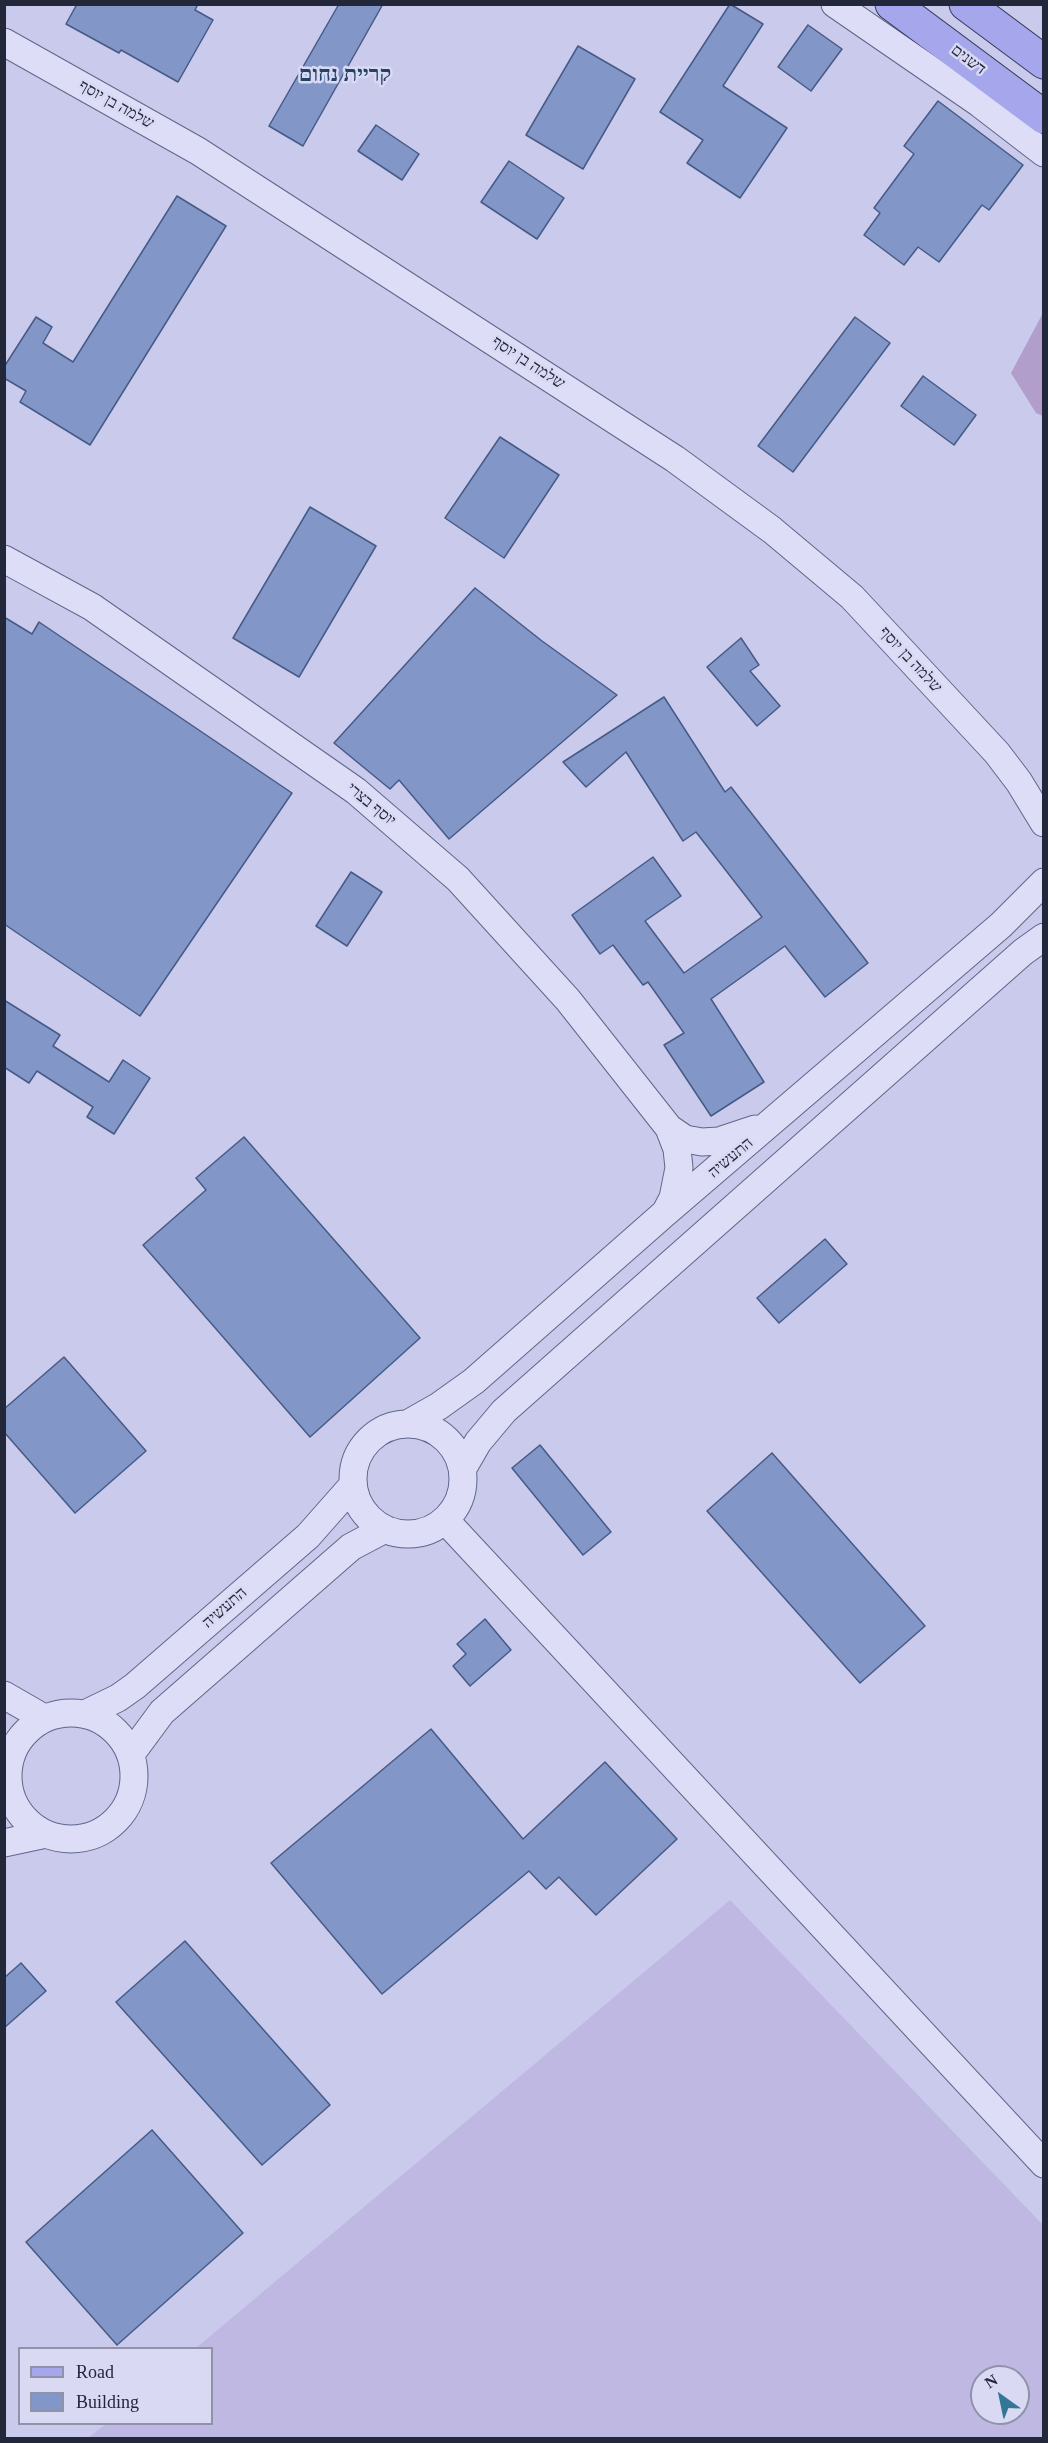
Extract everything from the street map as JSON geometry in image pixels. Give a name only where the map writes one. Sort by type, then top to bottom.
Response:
[{"type":"main road","name":"דשנים","points":[[892,4],[1044,117]]},
{"type":"main road","points":[[966,4],[1044,62]]},
{"type":"street","points":[[835,4],[979,103],[1044,153]]},
{"type":"street","name":"שלמה בן יוסף","points":[[4,42],[198,151],[675,459],[772,530],[852,597],[997,753],[1044,823]]},
{"type":"street","name":"יוסף בצרי","points":[[4,559],[92,607],[356,791],[466,888],[568,1000],[669,1128],[685,1139],[719,1141],[738,1137],[775,1120]]},
{"type":"street","name":"שלמה בן יוסף","points":[[997,753],[1044,790]]},
{"type":"street","name":"התעשיה","points":[[409,1423],[439,1406],[474,1381],[665,1213],[1001,925],[1044,882]]},
{"type":"street","points":[[463,1468],[478,1442],[504,1411],[1023,952],[1044,937]]},
{"type":"street","name":"יוסף בצרי","points":[[665,1213],[673,1198],[679,1168],[677,1149],[669,1128]]},
{"type":"street","points":[[409,1423],[428,1426],[445,1436],[457,1450],[463,1468],[463,1487],[457,1505],[445,1520],[432,1529],[416,1534],[400,1534],[385,1529],[369,1519],[358,1503],[352,1485],[353,1466],[361,1449],[374,1435],[390,1425],[409,1423]]},
{"type":"street","name":"התעשיה","points":[[85,1714],[118,1698],[135,1686],[308,1536],[352,1485]]},
{"type":"street","points":[[445,1520],[1044,2164]]},
{"type":"street","points":[[131,1754],[162,1712],[351,1548],[385,1529]]},
{"type":"street","points":[[4,1695],[44,1718]]},
{"type":"street","points":[[64,1713],[85,1714],[104,1721],[120,1736],[131,1754],[135,1775],[131,1796],[122,1814],[106,1828],[87,1837],[66,1839],[46,1834],[28,1823],[15,1807],[6,1790],[9,1736],[27,1730],[44,1718],[64,1713]]},
{"type":"street","points":[[4,1843],[46,1834]]},
{"type":"shaded area","points":[[1043,313],[1044,416],[1036,413],[1011,373]]},
{"type":"shaded area","points":[[730,1900],[1043,2225],[1043,2438],[88,2438],[105,2425],[213,2425],[213,2347],[197,2347]]},
{"type":"building","points":[[77,4],[198,4],[195,10],[213,20],[178,82],[121,50],[119,53],[66,24]]},
{"type":"building","points":[[339,4],[383,4],[303,146],[269,126]]},
{"type":"building","points":[[730,4],[763,24],[723,86],[787,128],[740,198],[687,163],[703,140],[660,112]]},
{"type":"building","points":[[808,25],[842,49],[811,91],[778,67]]},
{"type":"building","points":[[578,46],[635,79],[583,169],[526,135]]},
{"type":"building","points":[[938,101],[1023,165],[989,210],[982,205],[939,262],[918,247],[904,265],[864,235],[880,213],[874,208],[914,154],[904,146]]},
{"type":"building","points":[[376,125],[419,154],[402,180],[358,151]]},
{"type":"building","points":[[509,161],[564,198],[537,239],[481,202]]},
{"type":"building","points":[[177,196],[226,226],[90,445],[20,402],[26,391],[4,378],[4,367],[36,317],[52,327],[43,343],[73,362]]},
{"type":"building","points":[[855,317],[890,343],[793,472],[758,446]]},
{"type":"building","points":[[923,376],[976,415],[954,445],[901,406]]},
{"type":"building","points":[[500,437],[559,475],[504,558],[445,518]]},
{"type":"building","points":[[310,507],[376,546],[299,677],[233,638]]},
{"type":"building","points":[[475,588],[542,641],[617,695],[449,839],[399,780],[390,789],[334,743]]},
{"type":"building","points":[[4,617],[32,634],[39,622],[292,793],[140,1016],[4,924]]},
{"type":"building","points":[[741,638],[759,665],[750,671],[780,706],[757,726],[707,667]]},
{"type":"building","points":[[664,697],[725,792],[731,787],[868,963],[825,997],[785,946],[711,999],[764,1082],[711,1116],[664,1045],[684,1033],[648,982],[643,985],[613,945],[600,954],[572,915],[653,857],[681,896],[645,921],[684,973],[762,917],[696,832],[683,841],[626,752],[586,787],[563,762]]},
{"type":"building","points":[[351,872],[382,892],[347,946],[316,926]]},
{"type":"building","points":[[4,1000],[60,1035],[53,1046],[109,1082],[123,1060],[150,1078],[114,1134],[87,1117],[93,1107],[37,1071],[29,1083],[4,1067]]},
{"type":"building","points":[[244,1137],[420,1338],[310,1437],[143,1245],[206,1190],[196,1178]]},
{"type":"building","points":[[825,1239],[847,1264],[779,1323],[757,1298]]},
{"type":"building","points":[[64,1357],[146,1451],[75,1513],[4,1432],[4,1409]]},
{"type":"building","points":[[540,1445],[611,1532],[583,1555],[512,1468]]},
{"type":"building","points":[[772,1453],[925,1626],[860,1683],[707,1511]]},
{"type":"building","points":[[485,1619],[511,1650],[470,1686],[453,1666],[466,1654],[457,1644]]},
{"type":"building","points":[[431,1729],[523,1839],[605,1762],[677,1839],[596,1915],[559,1877],[546,1889],[529,1871],[382,1994],[271,1863]]},
{"type":"building","points":[[185,1941],[330,2105],[262,2165],[116,2002]]},
{"type":"building","points":[[21,1963],[46,1991],[4,2028],[4,1978]]},
{"type":"building","points":[[152,2130],[243,2233],[117,2345],[26,2242]]},
{"type":"district","name":"קריית נחום","points":[[345,75]]}]
